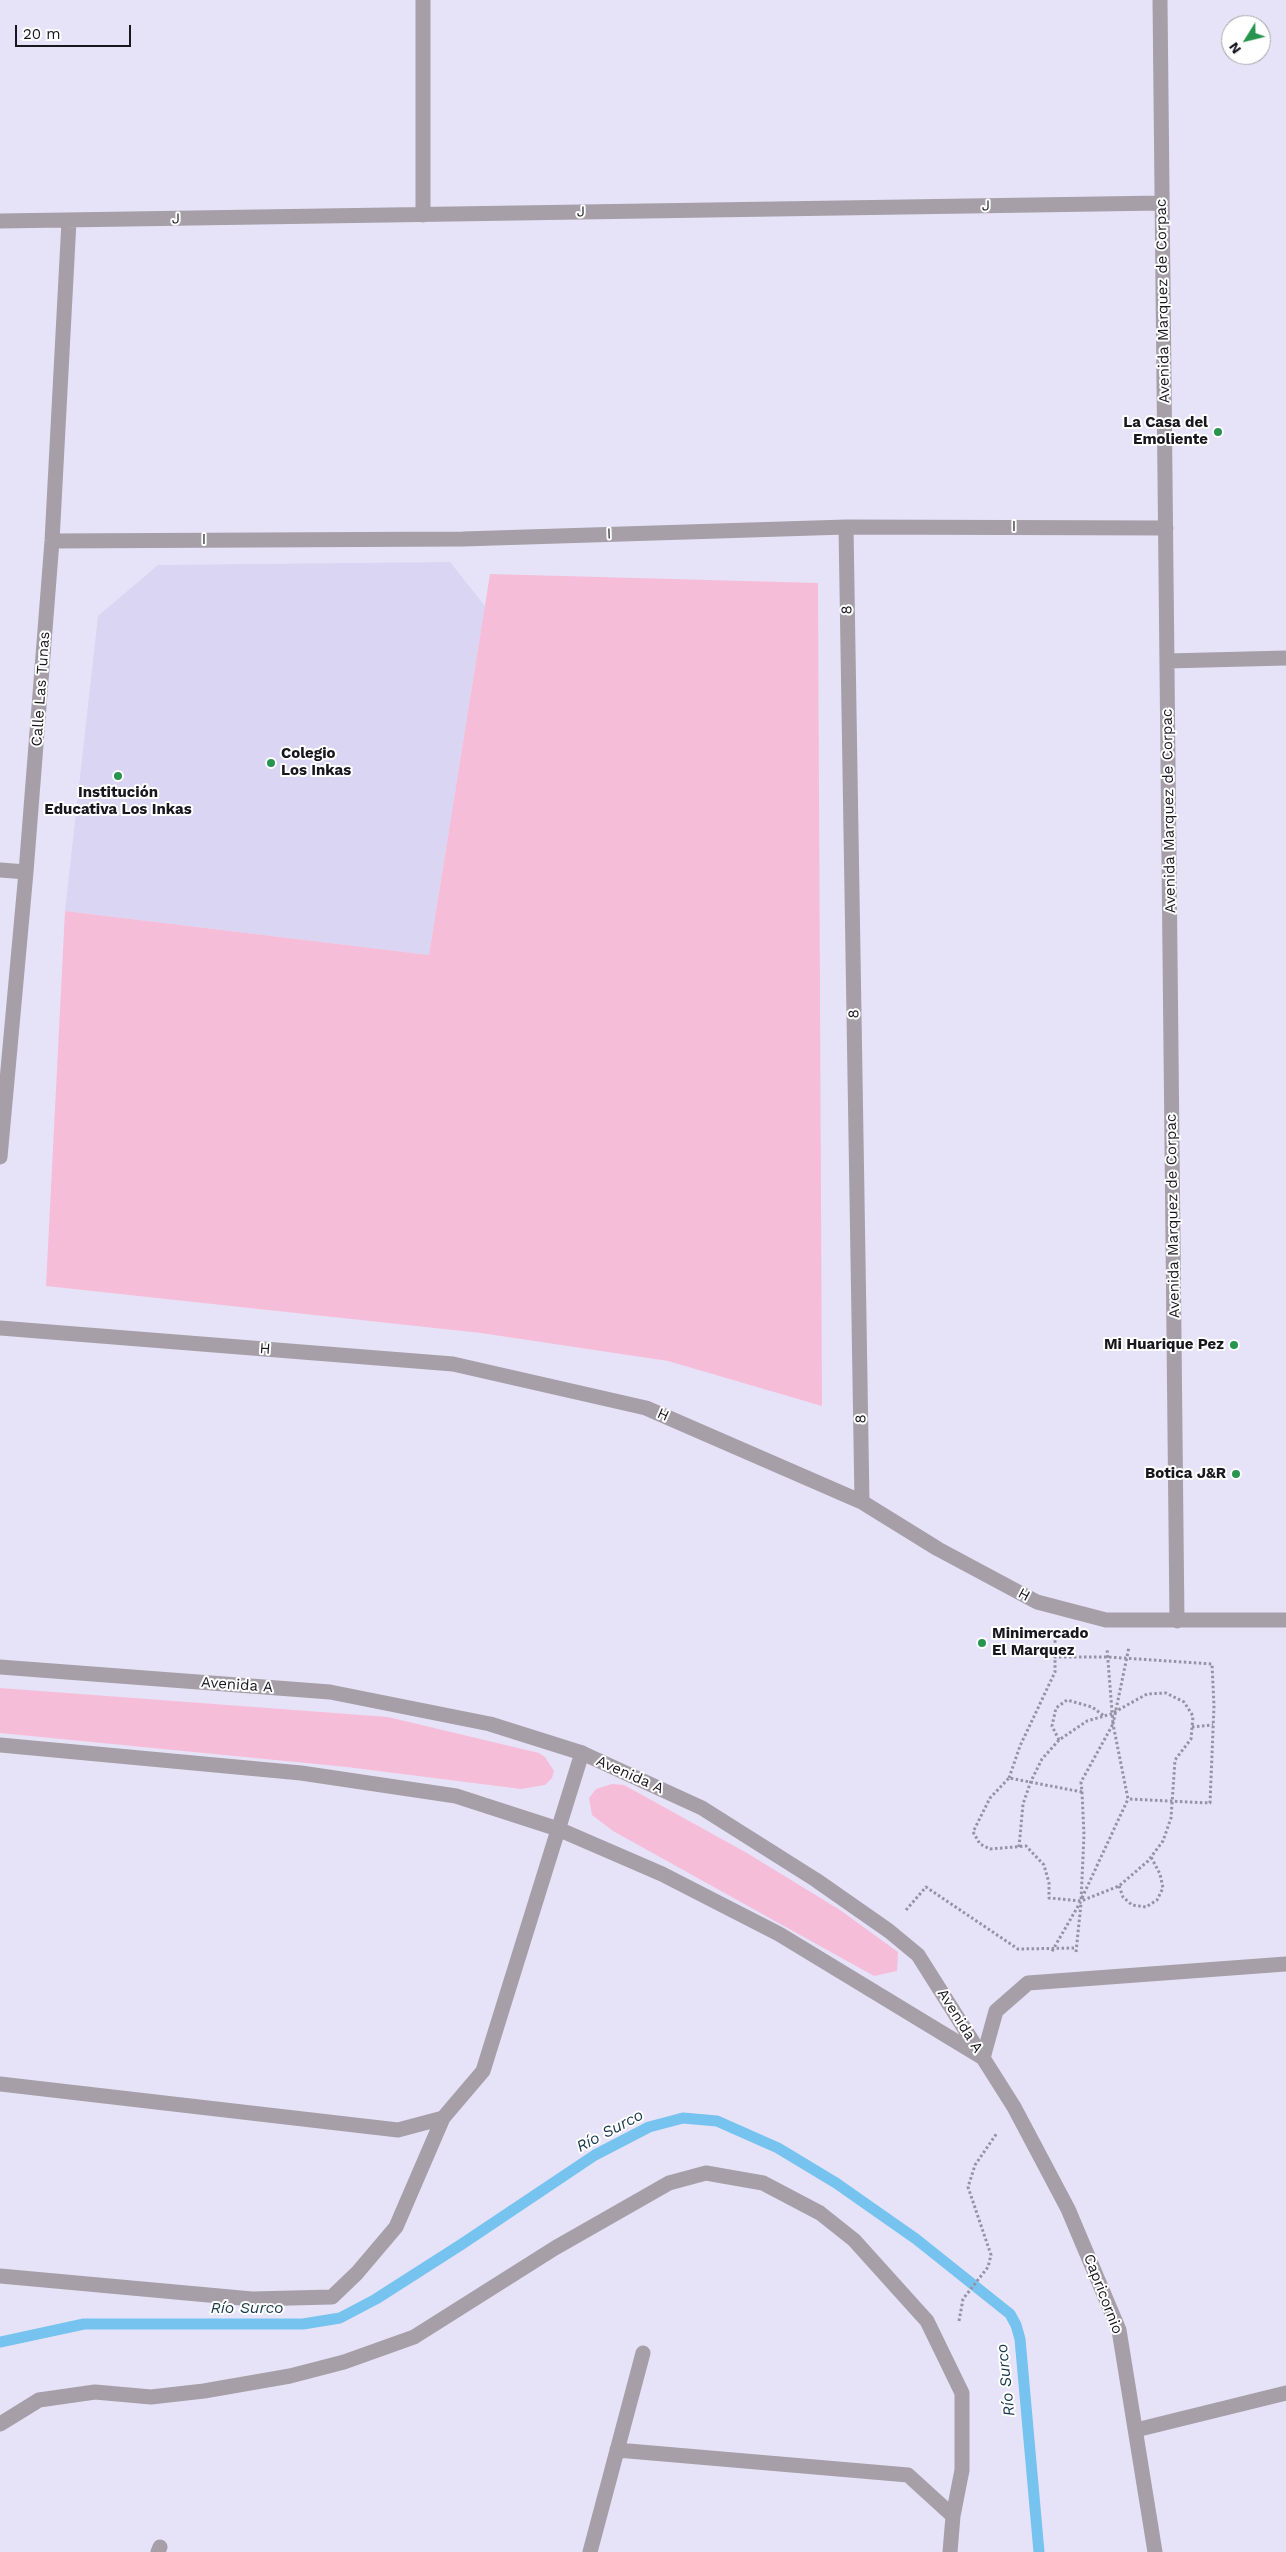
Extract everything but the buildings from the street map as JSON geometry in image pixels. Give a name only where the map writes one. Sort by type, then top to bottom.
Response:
[{"type":"street","points":[[423,0],[423,215]]},
{"type":"street","name":"Avenida Marquez de Corpac","points":[[1160,0],[1177,1621]]},
{"type":"street","name":"J","points":[[0,221],[1162,202]]},
{"type":"street","name":"Calle Las Tunas","points":[[0,1157],[26,872],[52,541],[69,221]]},
{"type":"street","name":"I","points":[[52,541],[463,539],[846,527],[1166,528]]},
{"type":"street","name":"8","points":[[846,527],[862,1502]]},
{"type":"street","points":[[1167,661],[1286,658]]},
{"type":"street","points":[[0,870],[26,872]]},
{"type":"street","name":"H","points":[[0,1328],[453,1364],[646,1408],[862,1502],[938,1549],[1038,1602],[1106,1620],[1286,1620]]},
{"type":"street","name":"Avenida A","points":[[0,1667],[330,1692],[490,1724],[582,1753],[702,1808],[816,1880],[889,1931],[918,1955],[983,2058]]},
{"type":"street","name":"Avenida A","points":[[0,1745],[311,1774],[456,1796],[558,1829],[662,1874],[779,1934],[983,2058]]},
{"type":"street","points":[[0,2276],[252,2299],[332,2297],[357,2273],[396,2226],[443,2118],[483,2071],[582,1753]]},
{"type":"street","points":[[983,2058],[996,2011],[1028,1983],[1286,1964]]},
{"type":"street","name":"Capricornio","points":[[983,2058],[1014,2107],[1068,2209],[1119,2330],[1155,2552]]},
{"type":"street","points":[[0,2084],[398,2130],[443,2118]]},
{"type":"street","points":[[0,2424],[39,2400],[95,2392],[151,2398],[204,2391],[290,2376],[362,2356],[414,2337],[555,2248],[669,2183],[706,2173],[763,2183],[820,2213],[854,2240],[927,2321],[962,2393],[962,2470],[953,2516],[950,2552]]},
{"type":"street","points":[[590,2552],[642,2353]]},
{"type":"street","points":[[1136,2430],[1286,2393]]},
{"type":"street","points":[[617,2450],[908,2475],[953,2516]]},
{"type":"path","points":[[1019,1847],[1023,1804],[1031,1781],[1042,1759],[1059,1740],[1087,1721],[1112,1714],[1147,1694],[1166,1693],[1184,1702],[1193,1716],[1191,1739],[1175,1760],[1171,1818],[1163,1842],[1151,1857],[1119,1886],[1081,1901],[1049,1898],[1049,1883],[1044,1865],[1026,1846],[1019,1847],[990,1849],[980,1844],[973,1832],[990,1798],[1009,1778],[1020,1746],[1055,1672],[1055,1607]]},
{"type":"path","points":[[1036,1983],[1081,1901],[1128,1799],[1113,1724],[1106,1620]]},
{"type":"path","points":[[1073,1979],[1081,1901],[1084,1835],[1081,1782],[1113,1724],[1135,1620]]},
{"type":"path","points":[[1054,1657],[1108,1657],[1126,1660],[1212,1664],[1213,1725],[1210,1803],[1128,1799]]},
{"type":"path","points":[[1059,1740],[1052,1726],[1056,1708],[1067,1700],[1092,1707],[1104,1716]]},
{"type":"path","points":[[1192,1727],[1213,1725]]},
{"type":"path","points":[[1009,1778],[1082,1792]]},
{"type":"path","points":[[1119,1886],[1123,1897],[1132,1905],[1146,1907],[1156,1900],[1163,1888],[1160,1874],[1151,1857]]},
{"type":"path","points":[[889,1931],[926,1887],[1018,1949],[1076,1948]]},
{"type":"path","points":[[963,2299],[988,2267],[992,2254],[968,2187],[975,2165],[1014,2107]]},
{"type":"shaded area","name":"Colegio Los Inkas","points":[[450,562],[485,606],[429,955],[65,911],[98,616],[158,565]]},
{"type":"shaded area","points":[[490,574],[818,583],[822,1406],[668,1361],[481,1333],[46,1286],[65,911],[429,955]]},
{"type":"shaded area","points":[[0,1688],[388,1717],[539,1753],[545,1757],[554,1771],[552,1778],[545,1785],[521,1789],[347,1767],[0,1733]]},
{"type":"shaded area","points":[[612,1784],[624,1785],[747,1853],[840,1910],[898,1952],[897,1971],[874,1976],[613,1831],[592,1815],[589,1798],[596,1789]]},
{"type":"waterway","name":"Río Surco","points":[[0,2342],[84,2324],[303,2324],[340,2318],[376,2299],[595,2155],[649,2127],[683,2118],[717,2121],[778,2148],[836,2183],[916,2239],[1010,2314],[1020,2339],[1039,2552]]},
{"type":"place","name":"La Casa del Emoliente","points":[[1218,432]]},
{"type":"place","name":"Colegio Los Inkas","points":[[271,763]]},
{"type":"place","name":"Institución Educativa Los Inkas","points":[[118,776]]},
{"type":"place","name":"Mi Huarique Pez","points":[[1234,1345]]},
{"type":"place","name":"Botica J&R","points":[[1236,1474]]},
{"type":"place","name":"Minimercado El Marquez","points":[[982,1643]]}]
